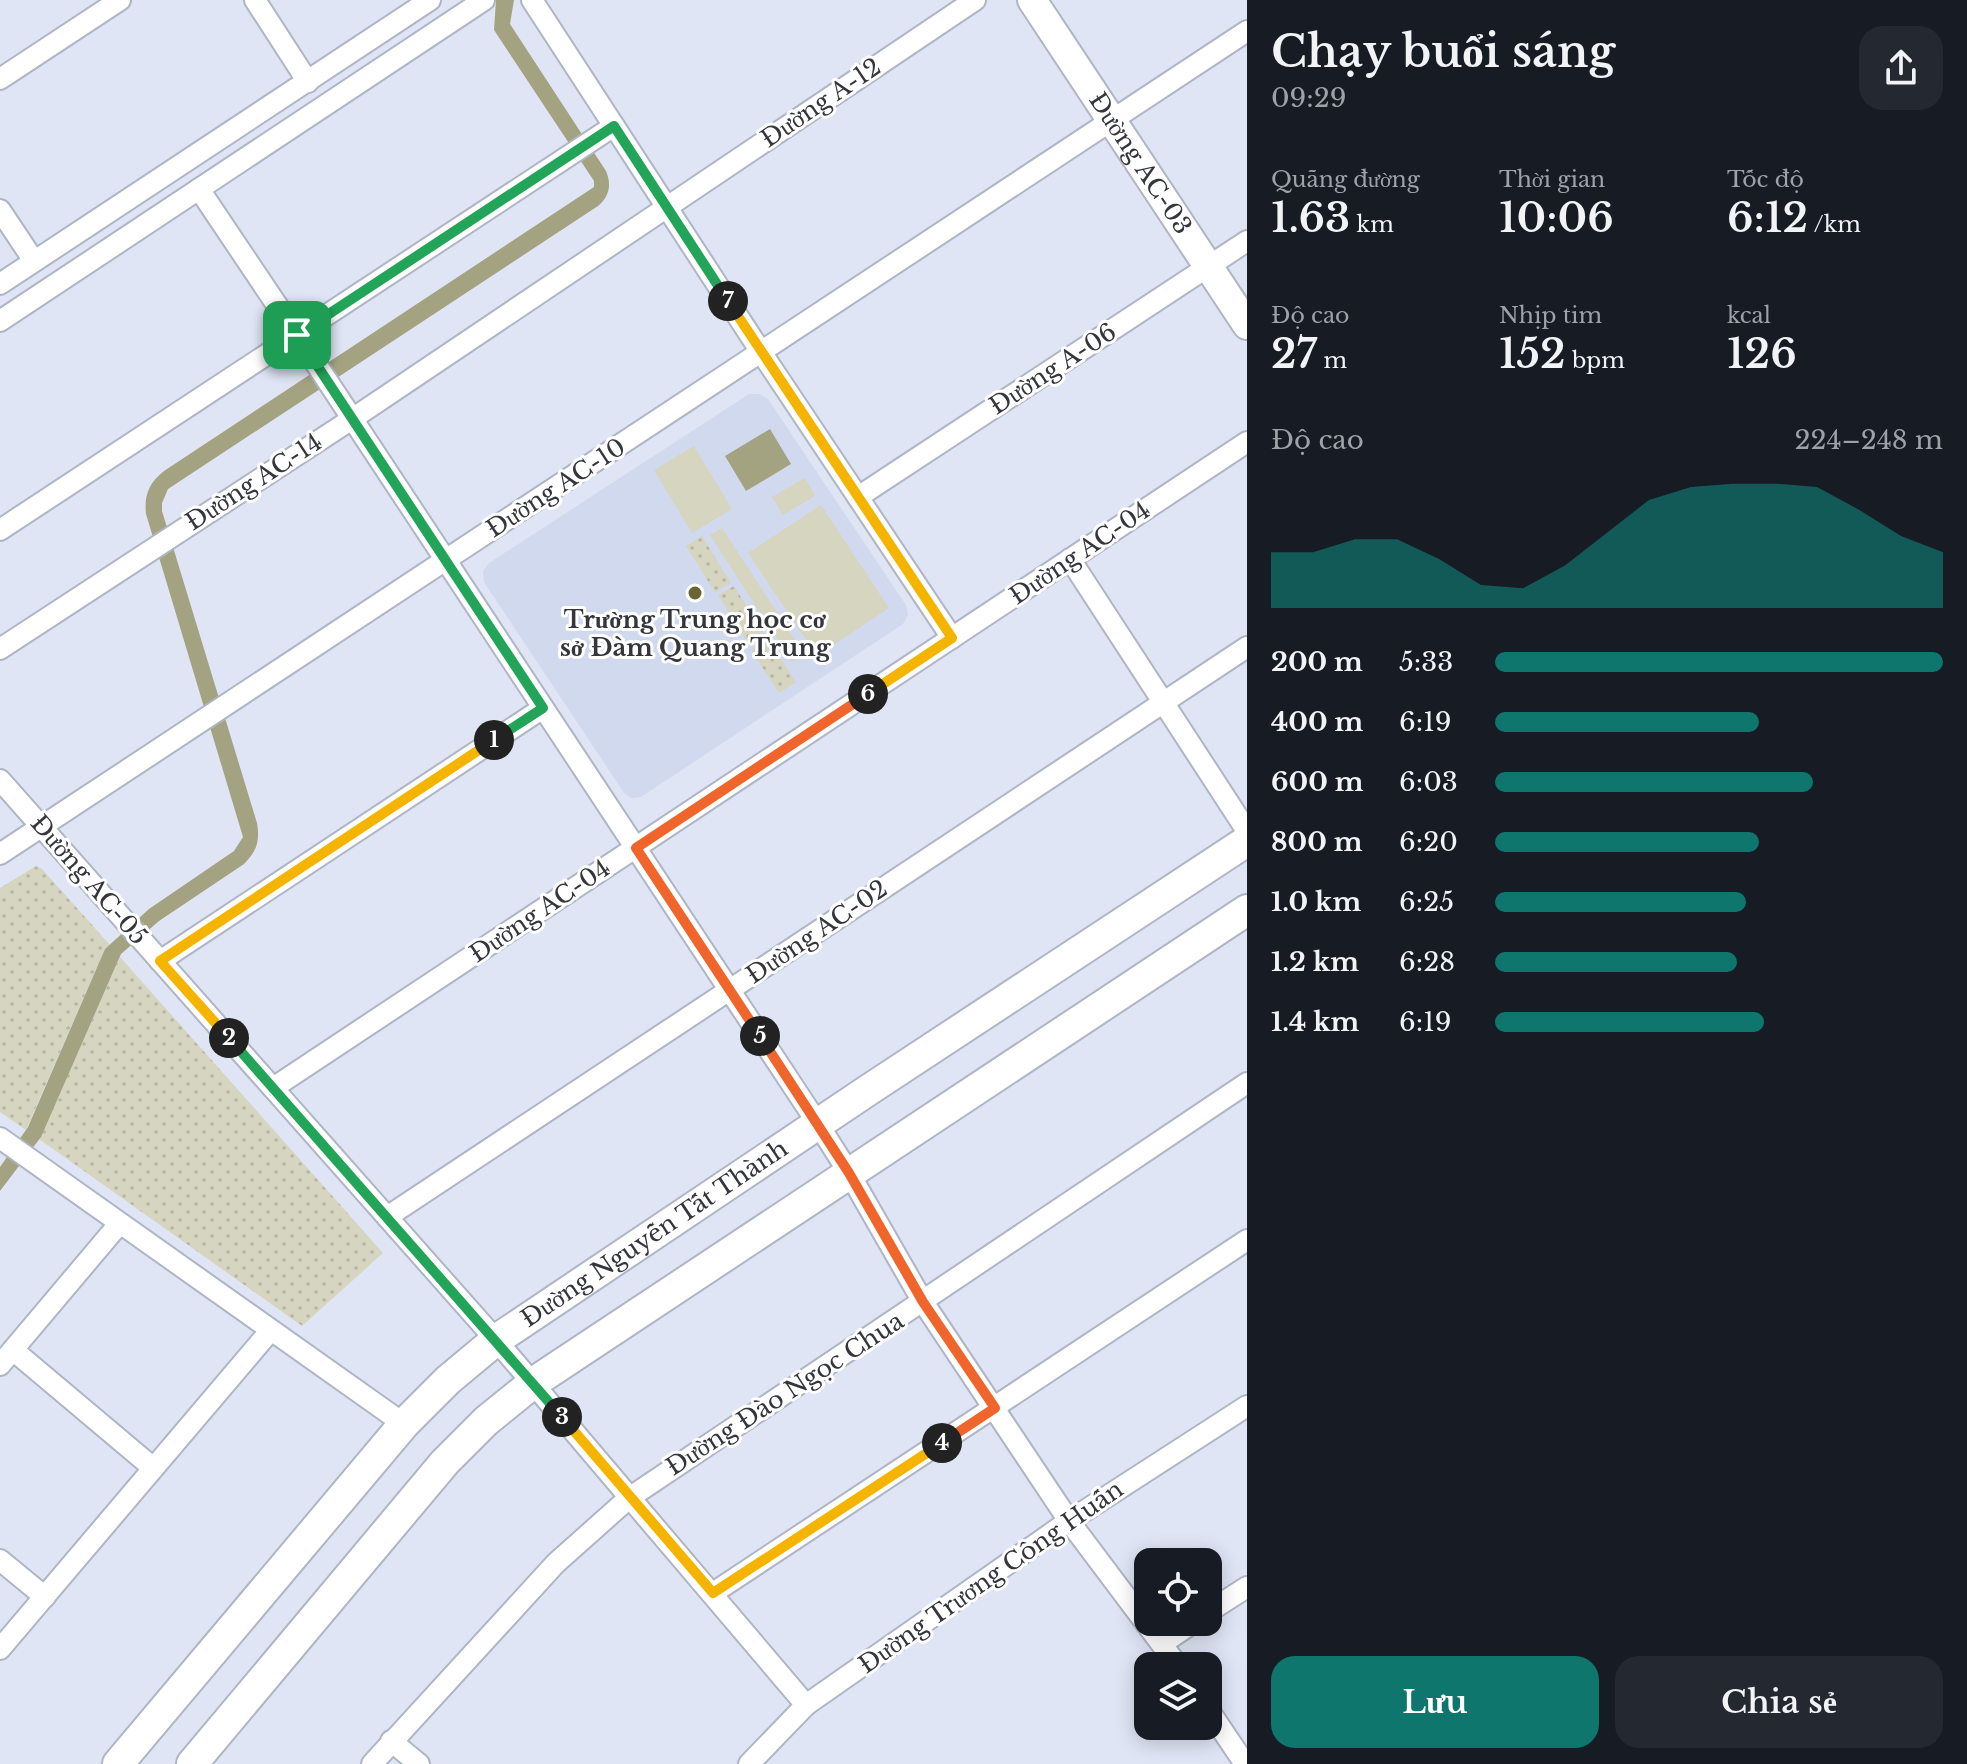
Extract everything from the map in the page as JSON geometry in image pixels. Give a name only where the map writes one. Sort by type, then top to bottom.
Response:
[{"type":"main road","name":"Đường Nguyễn Tất Thành","points":[[118,1764],[404,1424],[448,1380],[496,1340],[1247,841]]},
{"type":"main road","points":[[192,1764],[445,1462],[486,1421],[533,1383],[1247,910]]},
{"type":"street","points":[[0,79],[120,0]]},
{"type":"street","points":[[255,0],[308,82]]},
{"type":"street","points":[[0,284],[430,0]]},
{"type":"street","points":[[0,321],[484,0]]},
{"type":"street","points":[[532,0],[952,638]]},
{"type":"street","name":"Đường A-12","points":[[667,207],[975,0]]},
{"type":"street","name":"Đường AC-03","points":[[1032,0],[1247,325]]},
{"type":"street","name":"Đường AC-10","points":[[0,854],[1247,31]]},
{"type":"street","points":[[0,530],[614,126]]},
{"type":"street","points":[[199,189],[818,1124],[923,1302],[1069,1521],[1169,1652]]},
{"type":"street","name":"Đường AC-14","points":[[0,649],[352,419],[667,207]]},
{"type":"street","points":[[0,210],[34,261]]},
{"type":"street","name":"Đường A-06","points":[[858,497],[1247,241]]},
{"type":"street","name":"Đường AC-04","points":[[273,1088],[1247,442]]},
{"type":"street","points":[[1070,559],[1247,831]]},
{"type":"street","name":"Đường AC-02","points":[[387,1217],[1247,647]]},
{"type":"street","points":[[154,954],[543,708]]},
{"type":"street","name":"Đường AC-05","points":[[0,780],[496,1340],[806,1705]]},
{"type":"street","name":"Đường Đào Ngọc Chua","points":[[372,1764],[556,1563],[629,1498],[1247,1083]]},
{"type":"street","points":[[5,1142],[404,1424]]},
{"type":"street","points":[[119,1224],[7,1357],[152,1467]]},
{"type":"street","points":[[713,1593],[1247,1240]]},
{"type":"street","points":[[0,1649],[270,1331]]},
{"type":"street","name":"Đường Trương Công Huấn","points":[[749,1764],[806,1705],[1069,1521],[1247,1406]]},
{"type":"street","points":[[0,1560],[45,1597]]},
{"type":"street","points":[[1222,1603],[1247,1587]]},
{"type":"street","points":[[1163,1643],[1173,1636]]},
{"type":"street","points":[[1222,1727],[1244,1756]]},
{"type":"street","points":[[391,1741],[419,1764]]},
{"type":"shaded area","points":[[496,0],[514,0],[510,24],[606,171],[609,181],[607,195],[598,206],[168,489],[162,511],[257,823],[256,845],[244,864],[159,921],[121,954],[41,1137],[0,1191],[0,1167],[28,1127],[105,949],[149,909],[234,851],[243,837],[146,514],[151,485],[164,471],[594,187],[594,181],[494,30]]},
{"type":"shaded area","name":"Trường Trung học cơ sở Đàm Quang Trung","points":[[749,394],[760,394],[768,399],[906,605],[908,615],[903,624],[641,797],[631,798],[624,793],[484,582],[483,571],[489,563]]},
{"type":"shaded area","points":[[770,429],[791,464],[746,491],[725,456]]},
{"type":"green space","points":[[694,446],[732,509],[692,533],[654,470]]},
{"type":"green space","points":[[805,478],[815,496],[783,515],[772,497]]},
{"type":"green space","points":[[821,505],[889,608],[817,656],[748,553]]},
{"type":"green space","points":[[722,528],[804,654],[792,662],[710,535]]},
{"type":"green space","points":[[702,536],[731,583],[715,592],[686,546]]},
{"type":"green space","points":[[734,586],[765,635],[749,645],[718,595]]},
{"type":"green space","points":[[768,639],[796,682],[779,693],[751,650]]},
{"type":"green space","points":[[36,866],[110,945],[105,949],[26,1130],[0,1112],[0,888]]},
{"type":"green space","points":[[120,957],[383,1253],[302,1326],[39,1139]]},
{"type":"place","name":"Trường Trung học cơ sở Đàm Quang Trung","points":[[695,593]]},
{"type":"route","points":[[614,126],[952,638],[636,848],[818,1124],[923,1302],[995,1408],[713,1593],[496,1340],[160,961],[543,708],[297,335],[614,126]]}]
